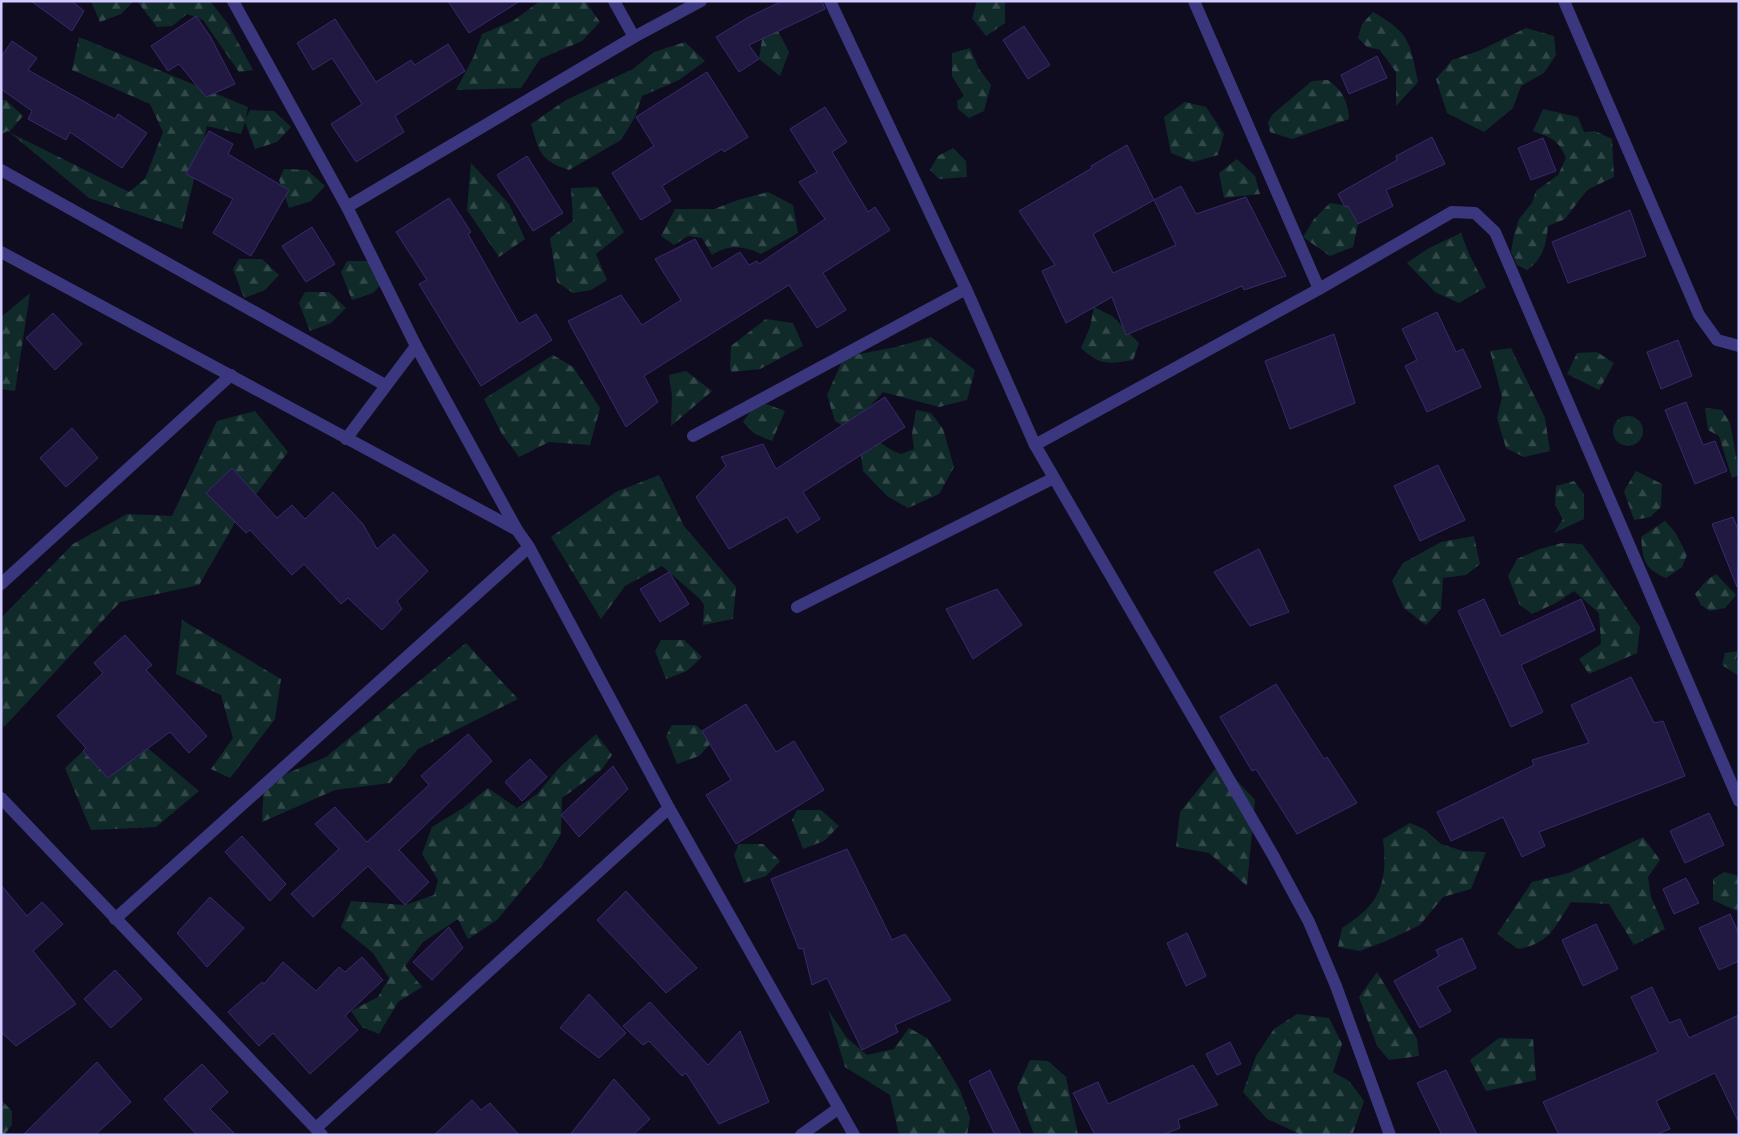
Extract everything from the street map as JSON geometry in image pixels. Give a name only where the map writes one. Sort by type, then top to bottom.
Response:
[{"type":"street","points":[[233,1],[347,207],[416,346],[517,530],[529,547],[669,808],[854,1135]]},
{"type":"street","points":[[614,1],[634,37]]},
{"type":"street","points":[[347,207],[634,37],[701,1]]},
{"type":"street","points":[[830,1],[966,289],[1035,445],[1270,848],[1309,922],[1336,986],[1390,1135]]},
{"type":"street","points":[[1194,1],[1319,289]]},
{"type":"street","points":[[1564,1],[1699,314],[1716,340],[1739,346]]},
{"type":"street","points":[[1,170],[385,385]]},
{"type":"street","points":[[1035,445],[1319,289],[1452,212],[1475,213],[1495,232],[1739,801]]},
{"type":"street","points":[[1,252],[517,530]]},
{"type":"street","points":[[693,436],[966,289]]},
{"type":"street","points":[[346,439],[416,346]]},
{"type":"street","points":[[1,584],[231,375]]},
{"type":"street","points":[[797,607],[1054,478]]},
{"type":"street","points":[[115,919],[529,547]]},
{"type":"street","points":[[1,798],[319,1131],[669,808]]},
{"type":"street","points":[[801,1135],[839,1108]]},
{"type":"green space","points":[[91,1],[134,1],[121,14],[100,22]]},
{"type":"green space","points":[[137,1],[210,1],[228,24],[253,70],[239,72],[203,20],[187,14],[172,26],[157,27]]},
{"type":"green space","points":[[540,1],[585,1],[600,22],[582,41],[540,59],[521,88],[456,90],[474,56],[482,34],[513,21]]},
{"type":"green space","points":[[977,1],[1005,2],[1005,23],[986,36],[972,18]]},
{"type":"green space","points":[[1373,12],[1395,26],[1406,40],[1413,57],[1418,82],[1396,106],[1396,72],[1380,50],[1367,47],[1358,38],[1362,24]]},
{"type":"green space","points":[[1526,28],[1554,36],[1556,55],[1544,73],[1521,86],[1513,108],[1484,132],[1447,113],[1436,79],[1452,60],[1481,50]]},
{"type":"green space","points":[[778,31],[789,52],[780,76],[759,59],[763,33]]},
{"type":"green space","points":[[79,37],[248,107],[246,118],[250,110],[274,111],[291,127],[277,142],[255,149],[245,122],[241,134],[207,126],[182,229],[89,198],[10,132],[129,192],[145,179],[163,132],[150,104],[72,70]]},
{"type":"green space","points":[[685,42],[705,61],[679,80],[642,96],[635,117],[621,140],[569,170],[559,167],[546,159],[536,141],[531,124],[566,100],[633,69],[654,52]]},
{"type":"green space","points":[[970,48],[979,69],[991,85],[984,111],[969,118],[958,109],[957,101],[964,96],[952,76],[952,53]]},
{"type":"green space","points":[[1328,80],[1344,97],[1349,119],[1292,139],[1270,132],[1268,122],[1273,114],[1312,81]]},
{"type":"green space","points":[[1,100],[6,100],[23,116],[9,132],[1,134]]},
{"type":"green space","points":[[1185,102],[1206,107],[1224,134],[1218,155],[1193,162],[1171,153],[1164,117]]},
{"type":"green space","points":[[1543,109],[1578,117],[1584,132],[1595,131],[1612,139],[1614,177],[1587,190],[1565,219],[1548,226],[1543,251],[1537,261],[1527,270],[1517,265],[1511,252],[1519,219],[1532,203],[1536,191],[1558,175],[1566,158],[1557,143],[1533,131]]},
{"type":"green space","points":[[953,148],[966,161],[967,177],[939,179],[930,170],[938,156]]},
{"type":"green space","points":[[1237,159],[1255,176],[1260,194],[1224,198],[1219,173]]},
{"type":"green space","points":[[471,163],[509,204],[525,239],[499,257],[467,210]]},
{"type":"green space","points":[[284,169],[307,170],[325,186],[311,201],[289,208],[279,180]]},
{"type":"green space","points":[[597,187],[624,232],[596,254],[607,280],[591,290],[573,293],[557,282],[550,238],[573,221],[571,188]]},
{"type":"green space","points":[[768,192],[793,205],[798,233],[761,254],[749,249],[736,247],[718,251],[712,255],[702,238],[688,236],[674,245],[661,236],[675,209],[714,209]]},
{"type":"green space","points":[[1330,203],[1348,206],[1358,224],[1353,247],[1330,256],[1303,237],[1314,219]]},
{"type":"green space","points":[[1461,233],[1469,254],[1486,287],[1459,303],[1435,292],[1407,263],[1429,248]]},
{"type":"green space","points":[[239,259],[262,259],[279,275],[265,290],[244,298],[233,269]]},
{"type":"green space","points":[[347,261],[370,261],[387,278],[373,293],[352,300],[341,272]]},
{"type":"green space","points":[[305,292],[329,292],[346,308],[331,323],[310,331],[299,303]]},
{"type":"green space","points":[[30,293],[15,391],[1,389],[1,317]]},
{"type":"green space","points":[[1094,307],[1112,316],[1139,343],[1133,360],[1111,363],[1099,361],[1081,348],[1090,327]]},
{"type":"green space","points":[[766,319],[793,323],[803,346],[760,369],[732,372],[730,369],[731,346]]},
{"type":"green space","points":[[931,337],[975,370],[967,400],[939,407],[883,392],[860,417],[877,440],[901,454],[914,449],[912,434],[916,410],[931,413],[943,429],[954,467],[939,494],[908,508],[887,496],[863,471],[861,455],[843,426],[835,421],[827,395],[844,357],[896,347]]},
{"type":"green space","points":[[1511,348],[1545,418],[1550,451],[1524,457],[1506,448],[1497,418],[1502,397],[1490,351]]},
{"type":"green space","points":[[1597,352],[1614,363],[1599,390],[1567,374],[1577,353]]},
{"type":"green space","points":[[553,355],[573,367],[600,408],[590,445],[549,442],[519,457],[502,434],[484,399]]},
{"type":"green space","points":[[686,371],[712,391],[671,426],[672,396],[669,375]]},
{"type":"green space","points":[[766,404],[785,411],[772,441],[755,434],[743,422],[752,409]]},
{"type":"green space","points":[[1705,408],[1722,410],[1730,423],[1739,475],[1732,478],[1719,436],[1708,430]]},
{"type":"green space","points":[[255,411],[288,452],[236,521],[199,585],[120,602],[4,727],[1,721],[1,618],[73,544],[127,514],[172,516],[217,421]]},
{"type":"green space","points":[[1628,416],[1634,417],[1642,425],[1642,437],[1634,445],[1628,446],[1622,445],[1614,437],[1613,431],[1614,425],[1622,417]]},
{"type":"green space","points":[[1636,471],[1662,484],[1661,507],[1650,517],[1634,520],[1624,491]]},
{"type":"green space","points":[[659,475],[684,526],[736,587],[733,619],[703,625],[704,605],[700,599],[662,566],[625,586],[601,619],[551,537],[616,492]]},
{"type":"green space","points":[[1574,481],[1584,494],[1584,519],[1554,533],[1563,519],[1555,505],[1556,486]]},
{"type":"green space","points":[[1665,521],[1675,532],[1687,555],[1682,567],[1666,578],[1653,571],[1646,563],[1641,537]]},
{"type":"green space","points":[[1474,536],[1480,564],[1466,575],[1443,578],[1441,609],[1426,625],[1404,608],[1392,581],[1403,563],[1441,542]]},
{"type":"green space","points":[[1562,543],[1582,544],[1640,627],[1637,653],[1589,674],[1579,659],[1601,644],[1599,613],[1574,591],[1556,603],[1532,614],[1519,604],[1508,576],[1517,559],[1540,549]]},
{"type":"green space","points":[[1716,574],[1736,595],[1725,608],[1710,611],[1701,605],[1695,594],[1707,580]]},
{"type":"green space","points":[[182,620],[281,679],[275,719],[230,778],[211,769],[233,738],[221,695],[176,674]]},
{"type":"green space","points":[[661,640],[684,640],[702,657],[687,671],[666,679],[655,651]]},
{"type":"green space","points":[[466,643],[518,699],[418,749],[390,783],[335,790],[262,822],[264,783],[326,757]]},
{"type":"green space","points":[[1738,651],[1736,660],[1739,661],[1739,676],[1722,665],[1725,653]]},
{"type":"green space","points":[[115,721],[199,791],[156,827],[91,830],[65,768]]},
{"type":"green space","points":[[672,725],[696,725],[713,741],[699,756],[677,764],[666,736]]},
{"type":"green space","points":[[596,734],[612,755],[602,769],[562,798],[561,834],[541,867],[497,920],[468,939],[458,919],[423,942],[405,966],[422,987],[398,1002],[379,1034],[362,1027],[351,1011],[378,997],[389,978],[373,953],[341,927],[351,901],[405,905],[434,895],[438,880],[422,854],[432,827],[463,808],[488,788],[517,808],[537,794],[560,767]]},
{"type":"green space","points":[[1220,763],[1255,800],[1247,886],[1209,853],[1176,847],[1180,812]]},
{"type":"green space","points":[[797,810],[821,810],[839,826],[824,841],[803,849],[792,820]]},
{"type":"green space","points":[[1410,823],[1424,829],[1441,844],[1463,851],[1486,852],[1471,889],[1443,897],[1420,925],[1386,941],[1360,951],[1338,947],[1342,928],[1366,910],[1379,891],[1383,880],[1384,868],[1383,839]]},
{"type":"green space","points":[[1643,837],[1660,860],[1648,877],[1651,897],[1665,929],[1634,945],[1609,904],[1571,902],[1550,933],[1544,939],[1529,947],[1518,949],[1497,934],[1532,882],[1569,873]]},
{"type":"green space","points":[[739,844],[763,844],[780,861],[766,876],[744,883],[734,855]]},
{"type":"green space","points":[[1724,872],[1739,876],[1739,912],[1713,900],[1713,879]]},
{"type":"green space","points":[[1377,972],[1417,1039],[1419,1056],[1389,1060],[1377,1046],[1359,997]]},
{"type":"green space","points":[[828,1010],[847,1038],[867,1055],[894,1049],[909,1028],[927,1038],[960,1090],[970,1118],[967,1135],[899,1135],[890,1095],[845,1067]]},
{"type":"green space","points":[[1297,1014],[1329,1018],[1342,1044],[1333,1072],[1349,1081],[1364,1101],[1353,1133],[1302,1135],[1267,1119],[1243,1092],[1256,1056],[1274,1029]]},
{"type":"green space","points":[[1499,1038],[1533,1039],[1536,1080],[1486,1091],[1470,1060]]},
{"type":"green space","points":[[1030,1060],[1048,1061],[1066,1077],[1078,1135],[1034,1135],[1017,1088]]},
{"type":"green space","points":[[1,1100],[12,1111],[12,1125],[4,1135],[1,1135]]},
{"type":"building","points":[[31,1],[72,1],[84,11],[72,31]]},
{"type":"building","points":[[448,1],[520,1],[469,33]]},
{"type":"building","points":[[782,1],[822,1],[825,9],[749,45],[759,59],[739,72],[716,37],[747,18]]},
{"type":"building","points":[[196,16],[210,36],[235,84],[206,97],[179,64],[168,71],[151,46]]},
{"type":"building","points":[[335,19],[376,82],[411,60],[415,65],[448,44],[465,71],[395,116],[404,132],[356,162],[331,124],[362,104],[332,58],[313,70],[297,43]]},
{"type":"building","points":[[1024,26],[1050,65],[1028,79],[1003,40]]},
{"type":"building","points":[[12,41],[37,58],[28,70],[115,119],[118,114],[147,133],[122,168],[70,132],[66,140],[28,119],[32,111],[1,89],[1,57]]},
{"type":"building","points":[[1377,56],[1387,78],[1349,94],[1341,75]]},
{"type":"building","points":[[707,72],[748,137],[724,152],[722,149],[662,186],[671,201],[641,220],[612,173],[654,146],[636,117]]},
{"type":"building","points":[[825,107],[847,142],[832,152],[868,212],[875,207],[890,230],[823,273],[846,310],[817,328],[789,285],[644,376],[658,402],[626,427],[568,321],[621,295],[642,325],[681,300],[655,259],[695,239],[712,269],[740,252],[749,265],[757,261],[759,264],[825,219],[799,182],[817,172],[790,129]]},
{"type":"building","points":[[209,131],[233,144],[228,154],[289,190],[251,256],[213,233],[233,199],[186,174]]},
{"type":"building","points":[[1432,137],[1445,164],[1386,190],[1393,206],[1358,224],[1348,206],[1345,207],[1338,194],[1397,160],[1396,156]]},
{"type":"building","points":[[1543,138],[1556,171],[1531,180],[1518,148]]},
{"type":"building","points":[[1127,145],[1154,200],[1181,186],[1196,214],[1246,197],[1286,276],[1244,290],[1242,286],[1126,335],[1112,297],[1066,323],[1042,271],[1055,265],[1019,211],[1092,168],[1091,166]],"holes":[[[1154,200],[1176,245],[1113,273],[1093,234]]]},
{"type":"building","points":[[527,156],[563,213],[533,231],[497,175]]},
{"type":"building","points":[[449,198],[471,232],[468,234],[519,324],[536,314],[552,340],[481,386],[419,284],[427,280],[396,232]]},
{"type":"building","points":[[1630,210],[1646,256],[1568,283],[1552,242]]},
{"type":"building","points":[[312,227],[335,264],[306,282],[282,246]]},
{"type":"building","points":[[1437,312],[1456,352],[1463,349],[1481,387],[1427,412],[1405,366],[1417,360],[1402,329]]},
{"type":"building","points":[[53,313],[82,344],[55,370],[26,338]]},
{"type":"building","points":[[1334,334],[1355,403],[1290,429],[1265,361]]},
{"type":"building","points":[[1678,340],[1692,376],[1661,389],[1647,352]]},
{"type":"building","points":[[885,397],[905,427],[803,492],[820,519],[797,533],[787,517],[729,549],[696,497],[726,466],[721,457],[763,444],[776,469]]},
{"type":"building","points":[[1686,402],[1703,445],[1715,441],[1727,471],[1695,484],[1665,410]]},
{"type":"building","points":[[72,428],[98,458],[66,487],[40,458]]},
{"type":"building","points":[[1438,465],[1465,520],[1420,541],[1394,486]]},
{"type":"building","points":[[232,468],[277,518],[292,505],[305,519],[333,492],[363,524],[377,549],[394,534],[428,571],[397,601],[402,609],[382,630],[348,598],[341,604],[304,564],[292,575],[250,530],[246,533],[206,493]]},
{"type":"building","points":[[1733,517],[1739,532],[1737,587],[1712,524]]},
{"type":"building","points":[[1259,549],[1289,612],[1250,626],[1214,572]]},
{"type":"building","points":[[669,572],[689,604],[660,622],[640,589]]},
{"type":"building","points":[[997,589],[1022,625],[973,659],[946,609]]},
{"type":"building","points":[[1484,599],[1501,636],[1581,599],[1595,630],[1521,665],[1543,712],[1511,727],[1458,611]]},
{"type":"building","points":[[125,635],[152,665],[146,670],[207,736],[189,753],[170,732],[108,778],[83,751],[86,748],[57,716],[103,673],[94,663]]},
{"type":"building","points":[[1631,677],[1654,723],[1663,721],[1685,776],[1539,832],[1545,846],[1522,857],[1503,817],[1451,841],[1437,812],[1534,765],[1532,760],[1589,743],[1571,705]]},
{"type":"building","points":[[1276,684],[1324,759],[1327,757],[1357,803],[1297,834],[1256,769],[1252,771],[1220,717]]},
{"type":"building","points":[[746,704],[776,752],[794,741],[824,790],[736,844],[706,795],[731,780],[702,731]]},
{"type":"building","points":[[468,734],[492,761],[399,850],[429,882],[405,905],[368,866],[313,917],[291,894],[339,849],[315,824],[335,807],[367,842],[429,785],[421,776]]},
{"type":"building","points":[[530,759],[547,777],[522,801],[505,782]]},
{"type":"building","points":[[613,766],[628,789],[579,837],[561,815]]},
{"type":"building","points":[[1709,813],[1724,845],[1685,863],[1670,831]]},
{"type":"building","points":[[242,836],[286,884],[270,901],[225,852]]},
{"type":"building","points":[[847,849],[892,940],[905,934],[951,1000],[895,1025],[898,1032],[862,1050],[827,978],[812,985],[803,948],[799,949],[771,879]]},
{"type":"building","points":[[1686,878],[1699,903],[1674,914],[1663,889]]},
{"type":"building","points":[[1,885],[27,916],[42,902],[63,924],[33,951],[76,1004],[16,1046],[1,1032]]},
{"type":"building","points":[[626,891],[697,968],[666,993],[597,920]]},
{"type":"building","points":[[210,897],[244,928],[207,967],[177,933]]},
{"type":"building","points":[[1730,914],[1739,934],[1739,961],[1719,970],[1699,928]]},
{"type":"building","points":[[1596,924],[1618,969],[1583,986],[1562,940]]},
{"type":"building","points":[[449,927],[463,948],[432,980],[413,962]]},
{"type":"building","points":[[1187,933],[1206,976],[1186,986],[1167,943]]},
{"type":"building","points":[[1462,938],[1476,968],[1437,987],[1451,1011],[1420,1028],[1394,981],[1439,956],[1436,950]]},
{"type":"building","points":[[362,957],[383,980],[345,1016],[358,1030],[310,1074],[273,1033],[259,1046],[228,1012],[262,982],[264,984],[283,962],[316,991],[339,967],[345,972]]},
{"type":"building","points":[[115,970],[142,999],[111,1028],[84,999]]},
{"type":"building","points":[[1652,987],[1669,1023],[1680,1019],[1689,1038],[1739,1015],[1739,1123],[1715,1073],[1656,1101],[1670,1129],[1655,1135],[1559,1135],[1543,1102],[1658,1052],[1631,997]]},
{"type":"building","points":[[589,994],[626,1033],[599,1058],[560,1028]]},
{"type":"building","points":[[650,1002],[708,1065],[740,1031],[769,1102],[719,1124],[686,1073],[682,1076],[649,1041],[643,1045],[623,1026]]},
{"type":"building","points":[[1230,1042],[1241,1064],[1217,1075],[1206,1054]]},
{"type":"building","points":[[97,1062],[131,1102],[95,1135],[23,1135]]},
{"type":"building","points":[[202,1064],[228,1092],[210,1109],[236,1135],[197,1135],[164,1099]]},
{"type":"building","points":[[1193,1065],[1218,1105],[1178,1120],[1180,1128],[1162,1135],[1095,1135],[1073,1093],[1098,1082],[1108,1104]]},
{"type":"building","points":[[990,1070],[1021,1135],[995,1135],[969,1081]]},
{"type":"building","points":[[1446,1070],[1477,1135],[1442,1135],[1417,1083]]},
{"type":"building","points":[[614,1079],[650,1119],[633,1135],[570,1135]]},
{"type":"building","points":[[472,1100],[481,1110],[490,1103],[519,1135],[434,1135]]}]
